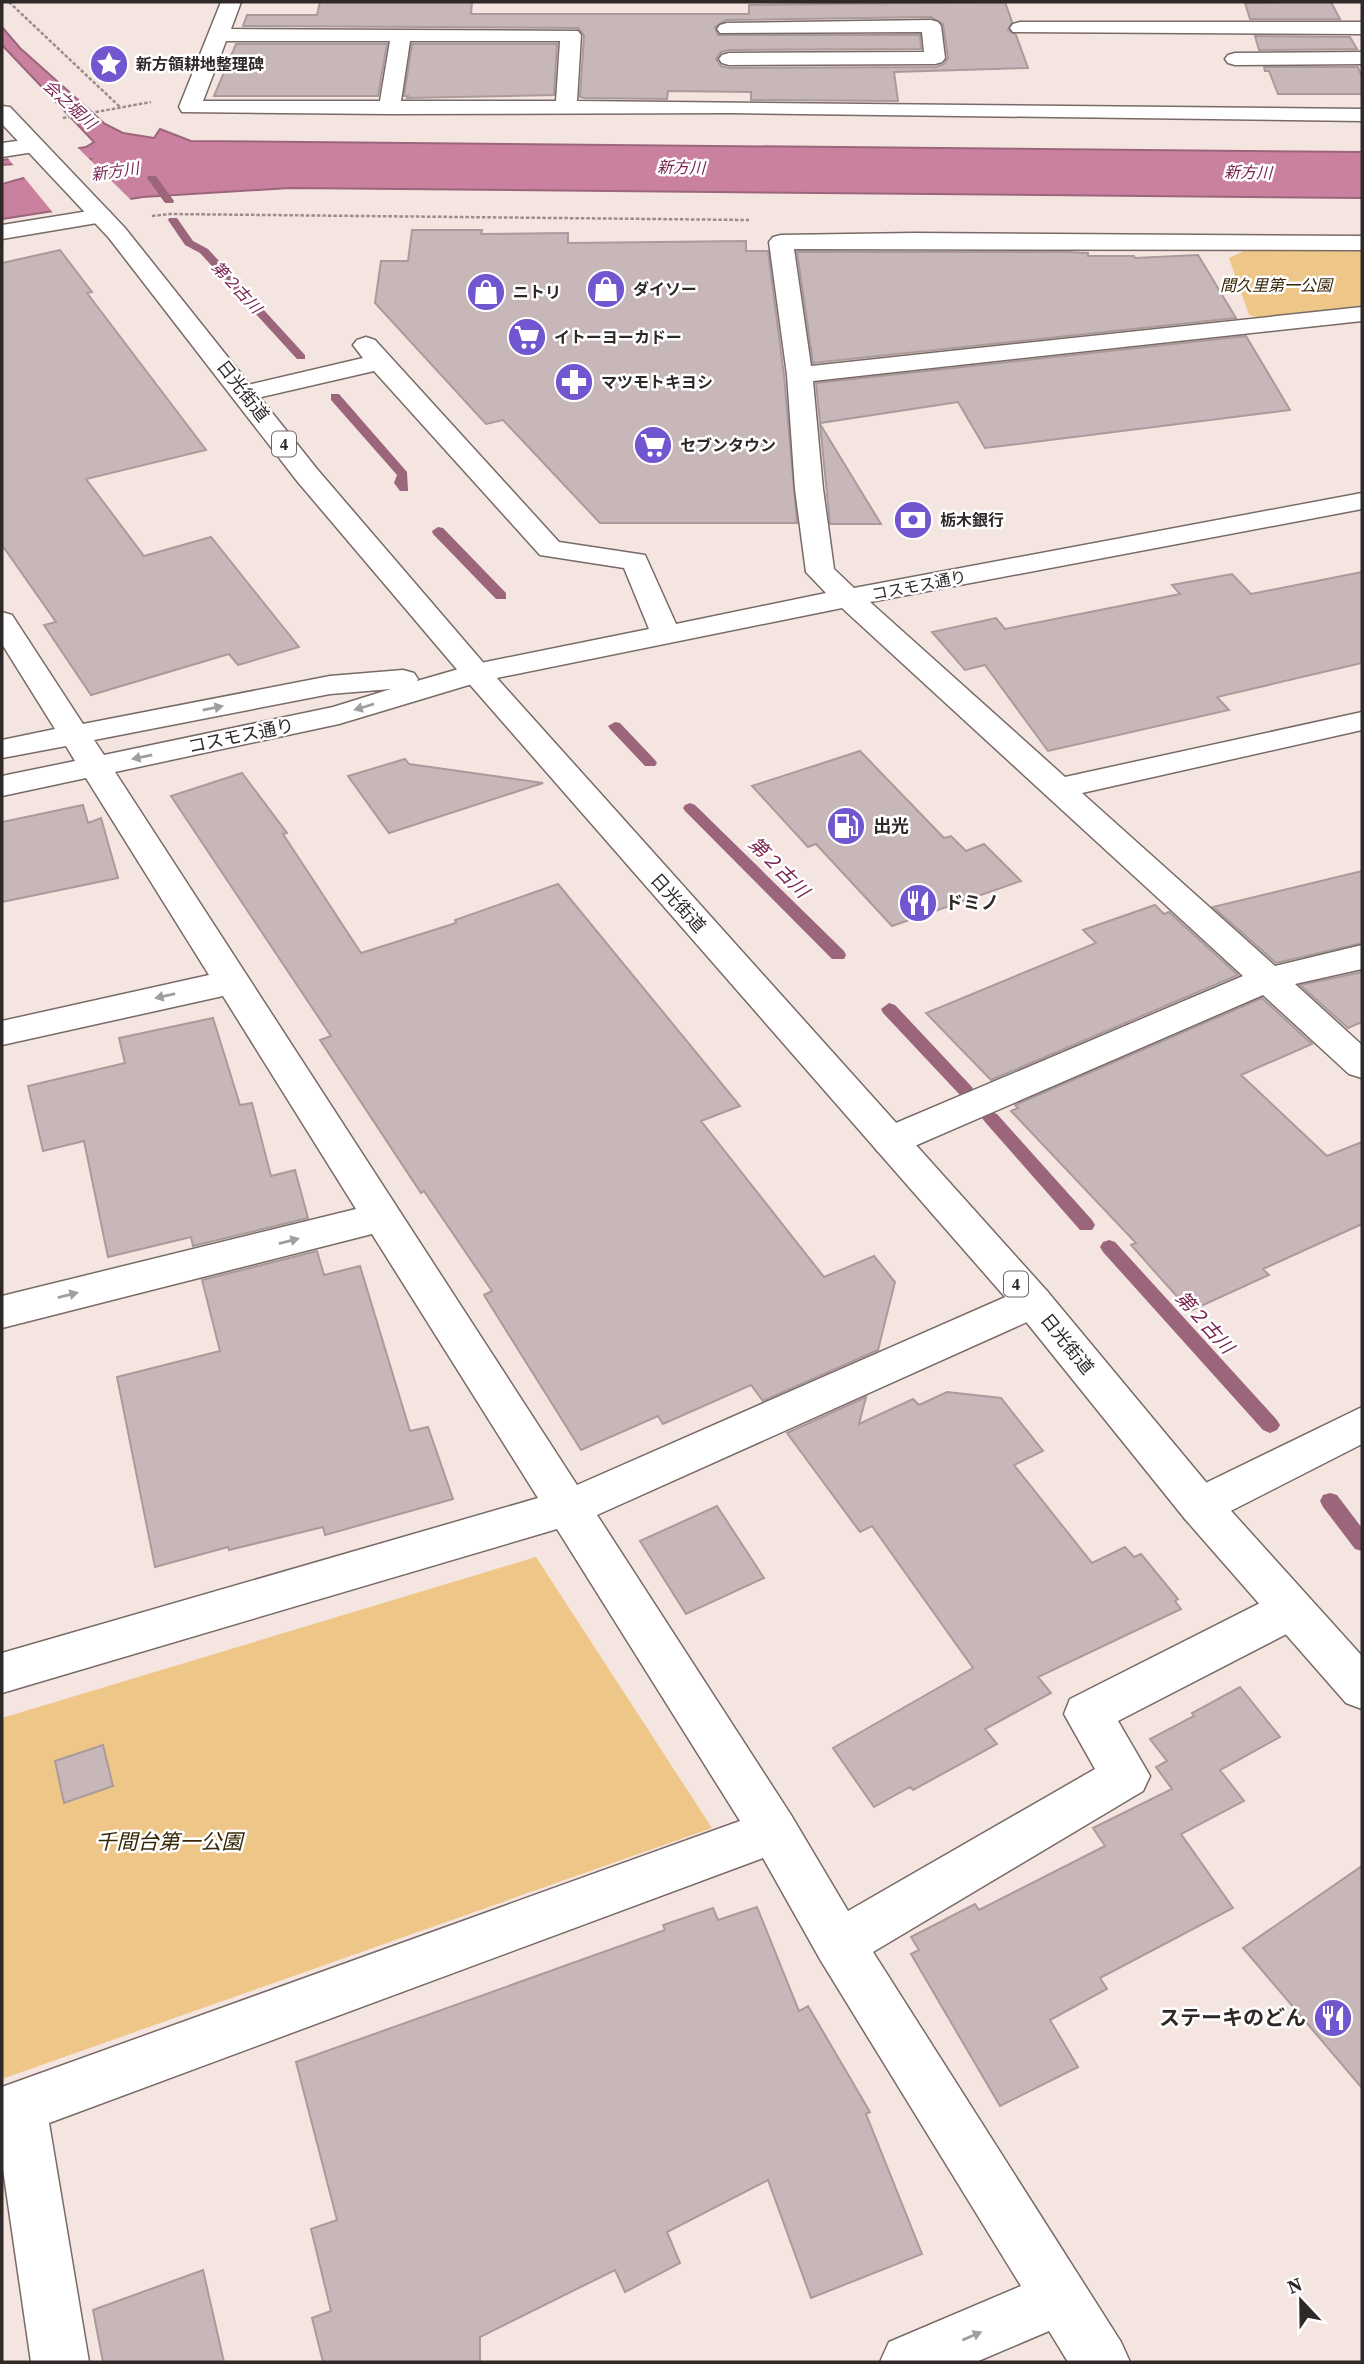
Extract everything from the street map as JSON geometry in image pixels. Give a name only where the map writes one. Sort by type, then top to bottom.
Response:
[{"type":"main road","points":[[231,2],[190,107],[732,107],[1362,116]]},
{"type":"main road","points":[[1215,20],[1235,59],[1257,115]]},
{"type":"main road","points":[[1020,28],[1215,20],[1362,27]]},
{"type":"main road","points":[[729,59],[935,58],[931,26],[727,22],[729,59],[732,107]]},
{"type":"main road","points":[[217,35],[571,35],[566,108]]},
{"type":"main road","points":[[389,108],[401,36]]},
{"type":"main road","points":[[1235,59],[1362,58]]},
{"type":"main road","name":"日光街道","points":[[2,112],[98,214],[307,475],[476,673],[1032,1303],[1200,1506],[1362,1688]]},
{"type":"main road","points":[[2,150],[34,148]]},
{"type":"main road","points":[[2,232],[98,214]]},
{"type":"main road","points":[[1362,243],[928,240],[782,243],[800,375],[809,489],[820,572],[1362,1065]]},
{"type":"main road","points":[[800,375],[1362,314]]},
{"type":"main road","points":[[244,393],[373,353],[550,549],[635,561],[666,635]]},
{"type":"main road","name":"コスモス通り","points":[[2,786],[339,715],[476,673],[846,598],[1362,501]]},
{"type":"main road","points":[[2,621],[93,768],[774,1831],[839,1944],[1101,2362]]},
{"type":"main road","name":"コスモス通り","points":[[2,749],[330,685],[476,673]]},
{"type":"main road","points":[[1059,788],[1362,721]]},
{"type":"main road","points":[[890,1141],[1269,979],[1362,957]]},
{"type":"main road","points":[[2,1033],[232,982]]},
{"type":"main road","points":[[2,1312],[382,1217]]},
{"type":"main road","points":[[2,1673],[568,1508],[1032,1303]]},
{"type":"main road","points":[[1200,1506],[1362,1424]]},
{"type":"main road","points":[[839,1944],[1126,1776],[1087,1714],[1290,1609]]},
{"type":"main road","points":[[60,2362],[11,2110],[774,1831]]},
{"type":"main road","points":[[909,2362],[1060,2298]]},
{"type":"path","points":[[9,2],[120,107]]},
{"type":"path","points":[[52,120],[128,105]]},
{"type":"path","points":[[146,217],[184,214],[752,220]]},
{"type":"green space","name":"間久里第一公園","points":[[1246,250],[1362,251],[1362,310],[1270,321],[1249,315],[1229,258]]},
{"type":"green space","name":"千間台第一公園","points":[[536,1557],[712,1828],[2,2079],[2,1718]]},
{"type":"water","points":[[2,27],[20,48],[105,124],[123,133],[154,138],[160,129],[191,141],[1362,152],[1362,198],[290,188],[143,197],[2,219],[2,184],[92,159],[2,165],[2,160],[86,147],[94,142],[2,45]]},
{"type":"pier","points":[[75,145],[133,202],[54,214],[23,176],[65,164],[15,167],[6,156]]},
{"type":"building","points":[[320,2],[472,2],[471,14],[749,14],[749,5],[1005,2],[1012,22],[1008,30],[1016,35],[1028,68],[894,72],[898,101],[751,100],[751,92],[668,91],[667,99],[584,98],[580,97],[584,35],[578,28],[243,26],[247,15],[317,15]],"holes":[[[931,17],[943,24],[948,58],[944,64],[936,67],[729,68],[721,66],[716,59],[721,52],[729,50],[921,49],[920,35],[718,35],[715,27],[726,20]]]},
{"type":"building","points":[[1331,2],[1340,19],[1250,19],[1245,3]]},
{"type":"building","points":[[1255,36],[1350,37],[1357,49],[1259,50]]},
{"type":"building","points":[[236,44],[387,44],[378,96],[214,96]]},
{"type":"building","points":[[412,44],[557,44],[554,95],[407,98],[408,96],[404,96]]},
{"type":"building","points":[[1264,67],[1358,67],[1362,77],[1362,94],[1278,94],[1269,71],[1265,71]]},
{"type":"building","name":"セブンタウン","points":[[412,230],[482,230],[481,234],[568,233],[568,243],[746,241],[746,251],[768,251],[784,375],[797,523],[600,523],[503,420],[486,424],[375,303],[381,261],[408,261]]},
{"type":"building","points":[[60,250],[92,292],[87,293],[206,450],[86,479],[144,556],[211,537],[299,647],[238,665],[229,654],[91,695],[44,625],[56,622],[2,545],[2,263]]},
{"type":"building","points":[[797,252],[1066,252],[1135,258],[1198,255],[1236,318],[813,363]]},
{"type":"building","points":[[1246,336],[1290,410],[985,448],[958,402],[820,423],[816,383]]},
{"type":"building","points":[[820,424],[881,524],[830,524]]},
{"type":"building","points":[[1362,572],[1362,663],[1217,697],[1229,710],[1048,751],[985,665],[965,670],[932,632],[996,618],[1005,629],[1180,594],[1172,585],[1232,574],[1251,594]]},
{"type":"building","points":[[860,751],[944,838],[951,836],[966,851],[984,844],[1021,881],[892,926],[816,844],[808,847],[752,786]]},
{"type":"building","points":[[405,759],[409,764],[543,783],[389,833],[348,776]]},
{"type":"building","points":[[242,773],[287,833],[283,834],[361,953],[456,923],[455,920],[558,884],[740,1106],[701,1121],[824,1277],[874,1256],[895,1282],[878,1350],[763,1401],[751,1385],[663,1424],[658,1416],[581,1450],[484,1295],[492,1291],[424,1191],[421,1193],[320,1040],[331,1036],[171,796]]},
{"type":"building","points":[[83,805],[88,823],[101,818],[118,878],[2,902],[2,822]]},
{"type":"building","points":[[1362,871],[1362,943],[1276,963],[1213,907]]},
{"type":"building","points":[[1155,905],[1164,914],[1169,912],[1238,975],[991,1080],[926,1013],[1096,943],[1083,930]]},
{"type":"building","points":[[1362,972],[1362,1022],[1348,1028],[1300,985]]},
{"type":"building","points":[[1262,998],[1312,1044],[1241,1075],[1327,1156],[1362,1142],[1362,1224],[1263,1269],[1269,1275],[1190,1311],[1131,1245],[1136,1243],[1011,1111],[1018,1108],[1015,1105]]},
{"type":"building","points":[[213,1018],[240,1105],[252,1103],[271,1176],[295,1170],[308,1218],[193,1246],[191,1237],[108,1257],[84,1141],[43,1151],[28,1086],[125,1063],[119,1038]]},
{"type":"building","points":[[317,1251],[324,1275],[360,1266],[410,1431],[428,1427],[453,1499],[325,1535],[323,1527],[229,1550],[228,1547],[155,1567],[117,1377],[220,1351],[202,1280]]},
{"type":"building","points":[[947,1392],[1001,1398],[1043,1451],[1014,1465],[1092,1563],[1125,1547],[1134,1557],[1141,1554],[1178,1599],[1175,1601],[1181,1609],[1038,1677],[1051,1693],[985,1729],[997,1744],[913,1790],[910,1787],[874,1807],[833,1748],[973,1668],[872,1526],[860,1532],[787,1433],[866,1397],[859,1424],[913,1399],[919,1405]]},
{"type":"building","points":[[717,1506],[764,1578],[686,1614],[640,1541]]},
{"type":"building","points":[[1240,1687],[1280,1737],[1220,1770],[1244,1801],[1181,1834],[1233,1908],[1100,1978],[1107,1989],[1050,2020],[1078,2067],[1000,2106],[911,1954],[919,1950],[911,1937],[975,1904],[979,1910],[1105,1846],[1093,1828],[1172,1789],[1156,1767],[1167,1761],[1150,1739]]},
{"type":"building","points":[[103,1745],[113,1786],[64,1803],[55,1761]]},
{"type":"building","name":"ステーキのどん","points":[[1362,1866],[1362,2088],[1243,1948]]},
{"type":"building","points":[[757,1907],[799,2011],[808,2006],[870,2112],[866,2114],[922,2254],[811,2298],[768,2180],[667,2232],[680,2263],[625,2292],[615,2270],[480,2337],[480,2362],[323,2362],[312,2318],[331,2311],[311,2229],[337,2220],[296,2062],[665,1930],[663,1925],[713,1908],[718,1920]]},
{"type":"building","points":[[203,2270],[224,2362],[103,2362],[93,2310]]},
{"type":"waterway","points":[[152,178],[169,201]]},
{"type":"waterway","name":"第２古川","points":[[173,220],[189,243],[204,251],[301,357]]},
{"type":"waterway","name":"第２古川","points":[[335,397],[403,475],[400,483],[404,488]]},
{"type":"waterway","name":"第２古川","points":[[438,531],[501,596]]},
{"type":"waterway","name":"第２古川","points":[[615,726],[650,763]]},
{"type":"waterway","name":"第２古川","points":[[690,808],[838,955]]},
{"type":"waterway","name":"第２古川","points":[[889,1009],[966,1091]]},
{"type":"waterway","name":"第２古川","points":[[991,1118],[1086,1225]]},
{"type":"waterway","name":"第２古川","points":[[1109,1247],[1270,1425]]},
{"type":"waterway","name":"第２古川","points":[[1330,1501],[1362,1543]]},
{"type":"place","name":"新方領耕地整理碑","points":[[109,64]]},
{"type":"place","name":"ダイソー","points":[[606,289]]},
{"type":"place","name":"ニトリ","points":[[486,292]]},
{"type":"place","name":"イトーヨーカドー","points":[[527,337]]},
{"type":"place","name":"マツモトキヨシ","points":[[574,382]]},
{"type":"place","name":"セブンタウン","points":[[653,445]]},
{"type":"place","name":"栃木銀行","points":[[913,520]]},
{"type":"place","name":"出光","points":[[846,826]]},
{"type":"place","name":"ドミノ","points":[[918,903]]},
{"type":"place","name":"ステーキのどん","points":[[1333,2018]]},
{"type":"water label","name":"会之堀川","points":[[70,104]]},
{"type":"water label","name":"新方川","points":[[681,167]]},
{"type":"water label","name":"新方川","points":[[115,171]]},
{"type":"water label","name":"新方川","points":[[1248,172]]}]
